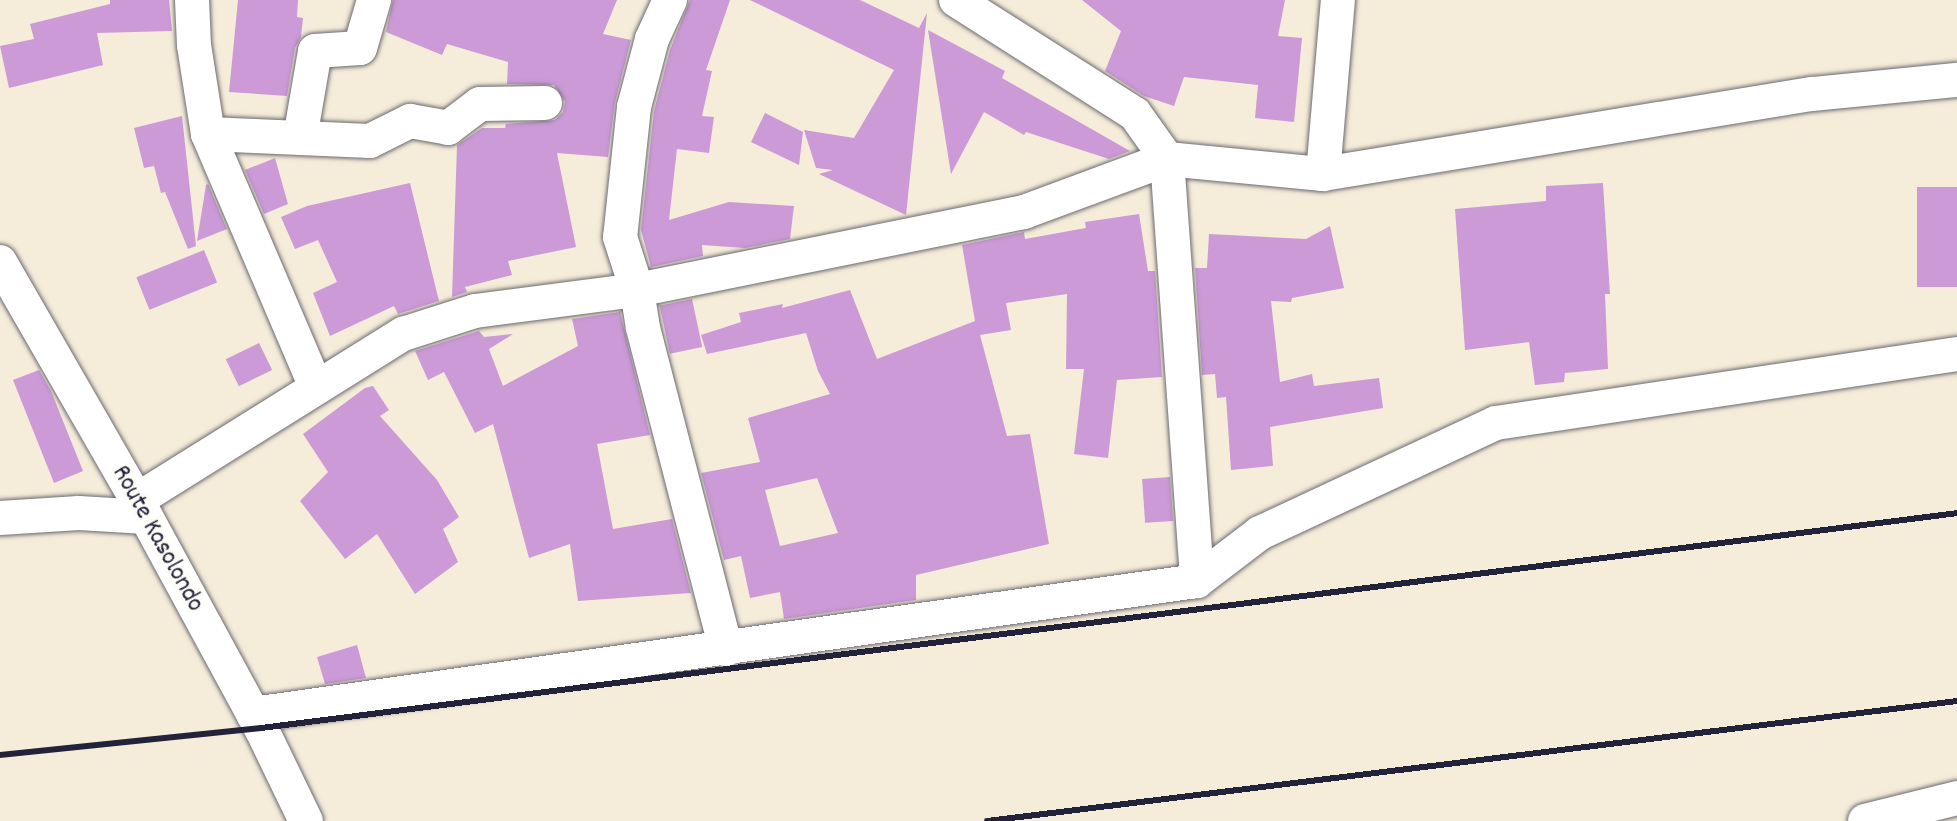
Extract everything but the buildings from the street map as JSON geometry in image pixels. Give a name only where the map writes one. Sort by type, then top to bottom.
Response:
[{"type":"street","points":[[192,0],[194,45],[208,134],[316,387]]},
{"type":"street","points":[[300,138],[315,51],[360,48],[374,0]]},
{"type":"street","points":[[670,0],[652,39],[634,107],[620,237],[637,290],[643,328],[726,649]]},
{"type":"street","points":[[956,0],[1135,114],[1167,159],[1197,581]]},
{"type":"street","points":[[1323,174],[1338,0]]},
{"type":"street","points":[[0,518],[141,508],[316,387],[403,334],[475,311],[637,290],[1024,212],[1167,159],[1323,174],[1813,94],[1957,80]]},
{"type":"street","points":[[208,134],[370,141],[410,121],[448,128],[480,104],[545,103]]},
{"type":"street","name":"Route Kasolondo","points":[[0,262],[141,508],[253,714],[306,821]]},
{"type":"street","points":[[253,714],[1197,581],[1260,533],[1496,423],[1957,354]]},
{"type":"street","points":[[1865,821],[1957,798]]},
{"type":"railway","points":[[0,755],[261,728],[1957,513]]},
{"type":"railway","points":[[987,821],[1957,701]]}]
